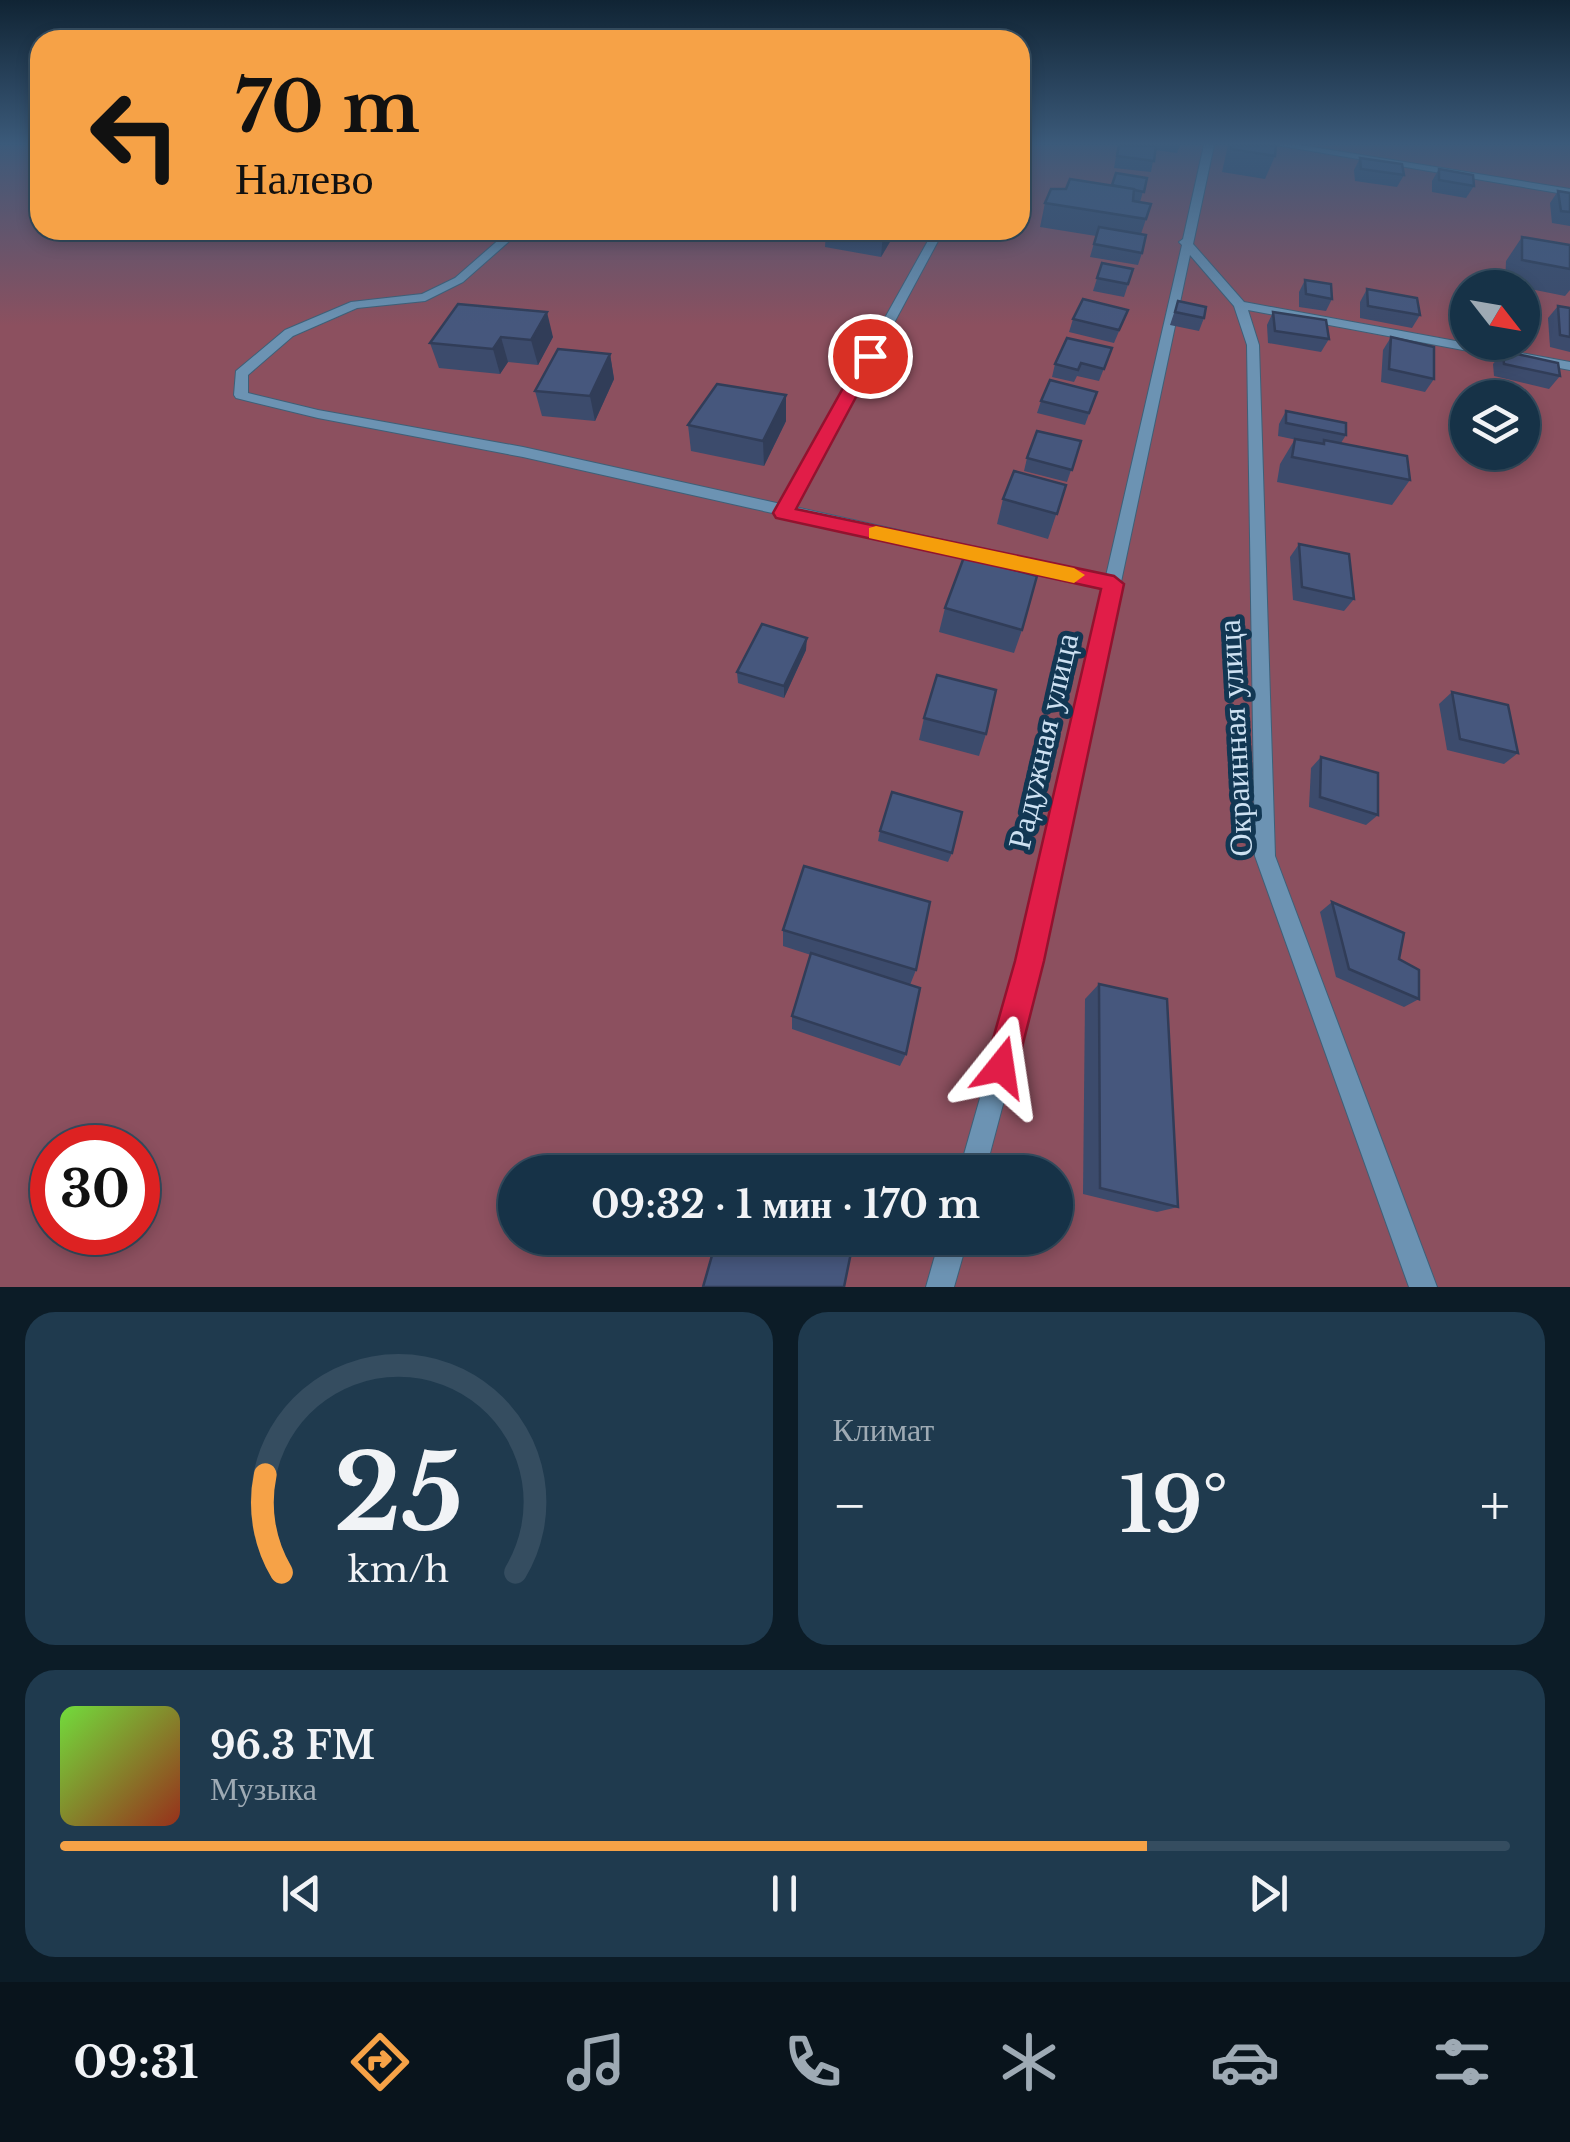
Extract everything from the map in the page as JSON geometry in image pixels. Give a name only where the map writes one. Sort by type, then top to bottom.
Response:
[{"type":"street","name":"Радужная улица","points":[[977,1155],[1030,961],[1194,205]]},
{"type":"street","points":[[505,240],[459,280],[425,297],[355,305],[289,333],[241,374],[241,395],[318,414],[523,452],[1114,584]]},
{"type":"street","points":[[784,513],[934,240]]},
{"type":"street","name":"Окраинная улица","points":[[1185,242],[1240,305],[1252,345],[1265,856],[1424,1287]]},
{"type":"street","points":[[1240,305],[1570,366]]},
{"type":"street","points":[[940,1287],[949,1255]]},
{"type":"shaded area","points":[[0,205],[30,205],[30,240],[1030,240],[1030,205],[1570,205],[1570,1287],[0,1287]]},
{"type":"building","points":[[1058,205],[1151,205],[1146,219]]},
{"type":"building","points":[[1099,227],[1146,235],[1142,253],[1094,244]]},
{"type":"building","points":[[1522,237],[1570,245],[1570,269],[1522,260]]},
{"type":"building","points":[[1102,263],[1133,269],[1128,284],[1097,278]]},
{"type":"building","points":[[1305,280],[1331,284],[1332,299],[1306,294]]},
{"type":"building","points":[[1367,289],[1417,298],[1420,315],[1368,306]]},
{"type":"building","points":[[1083,299],[1128,310],[1119,330],[1073,319]]},
{"type":"building","points":[[1178,301],[1206,307],[1204,318],[1175,312]]},
{"type":"building","points":[[458,304],[547,312],[531,340],[501,337],[493,349],[430,343]]},
{"type":"building","points":[[1558,306],[1570,308],[1570,337],[1560,335]]},
{"type":"building","points":[[1273,312],[1326,320],[1329,339],[1275,331]]},
{"type":"building","points":[[1391,337],[1434,347],[1434,379],[1389,369]]},
{"type":"building","points":[[1067,338],[1112,348],[1104,369],[1081,363],[1078,370],[1055,364]]},
{"type":"building","points":[[558,349],[610,354],[590,396],[535,391]]},
{"type":"building","points":[[1540,359],[1558,363],[1560,376],[1504,364],[1504,360]]},
{"type":"building","points":[[1050,380],[1097,392],[1089,413],[1041,401]]},
{"type":"building","points":[[717,384],[786,395],[763,441],[688,425]]},
{"type":"building","points":[[1286,411],[1346,423],[1346,435],[1286,423]]},
{"type":"building","points":[[1037,431],[1081,441],[1072,470],[1027,458]]},
{"type":"building","points":[[1295,439],[1324,444],[1324,440],[1407,456],[1410,480],[1292,457]]},
{"type":"building","points":[[1014,471],[1066,485],[1057,514],[1003,499]]},
{"type":"building","points":[[1299,544],[1349,554],[1354,599],[1302,587]]},
{"type":"building","points":[[964,557],[1037,576],[1022,630],[945,608]]},
{"type":"building","points":[[762,624],[807,638],[784,686],[737,672]]},
{"type":"building","points":[[937,675],[996,690],[986,734],[924,718]]},
{"type":"building","points":[[1452,692],[1508,705],[1518,753],[1460,739]]},
{"type":"building","points":[[1321,757],[1378,773],[1378,815],[1320,797]]},
{"type":"building","points":[[892,792],[962,812],[952,853],[880,831]]},
{"type":"building","points":[[804,866],[930,902],[916,970],[783,930]]},
{"type":"building","points":[[1332,902],[1404,933],[1399,959],[1419,970],[1419,999],[1349,969]]},
{"type":"building","points":[[811,953],[920,988],[906,1054],[792,1016]]},
{"type":"building","points":[[1099,984],[1167,999],[1178,1207],[1100,1188]]},
{"type":"building","points":[[712,1255],[851,1255],[844,1287],[703,1287]]},
{"type":"slow traffic","points":[[876,533],[1074,575]]},
{"type":"route","points":[[870,356],[784,513],[1114,584],[1030,961],[1001,1067]]}]
